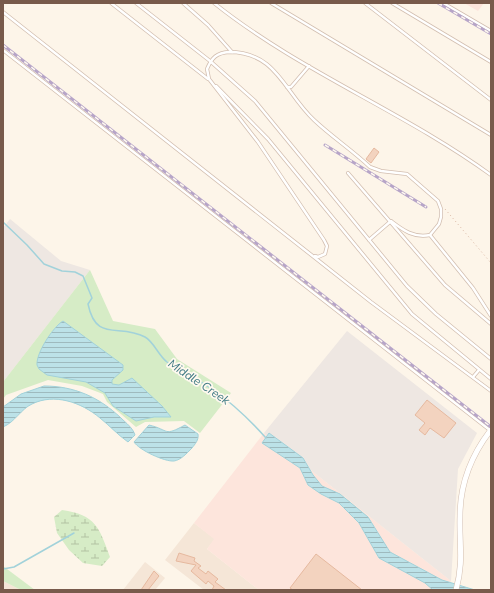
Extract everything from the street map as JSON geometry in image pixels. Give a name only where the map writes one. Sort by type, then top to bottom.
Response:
[{"type":"street","points":[[456,590],[460,578],[462,558],[460,518],[462,491],[470,464],[491,431]]},
{"type":"lane","points":[[111,3],[209,79],[268,139],[412,314],[491,379]]},
{"type":"lane","points":[[136,3],[210,61],[255,101],[422,302],[491,359]]},
{"type":"lane","points":[[183,3],[208,25],[232,52]]},
{"type":"lane","points":[[214,3],[260,38],[402,119],[491,175]]},
{"type":"lane","points":[[272,3],[491,135]]},
{"type":"lane","points":[[365,3],[491,100]]},
{"type":"lane","points":[[392,3],[491,62]]},
{"type":"lane","points":[[443,3],[491,31]]},
{"type":"lane","points":[[3,12],[371,302],[491,391]]},
{"type":"lane","points":[[3,50],[491,431]]},
{"type":"lane","points":[[313,255],[318,257],[325,254],[327,246],[324,240],[258,142],[209,79],[207,69],[210,61],[216,54],[232,52],[251,55],[261,60],[275,70],[303,109],[314,120],[370,167],[381,171],[407,174],[438,201],[441,209],[439,224],[430,235],[420,237],[413,236],[391,221]]},
{"type":"lane","points":[[286,87],[291,86],[309,66]]},
{"type":"lane","points":[[348,173],[445,285],[491,324]]},
{"type":"lane","points":[[369,240],[391,221]]},
{"type":"lane","points":[[430,235],[473,288],[491,316]]},
{"type":"lane","points":[[473,377],[479,370]]},
{"type":"path","points":[[438,201],[491,263]]},
{"type":"shaded area","points":[[464,3],[484,3],[478,11]]},
{"type":"shaded area","points":[[10,219],[61,261],[90,270],[3,382],[3,228]]},
{"type":"shaded area","points":[[347,331],[477,433],[458,469],[451,581],[264,433]]},
{"type":"shaded area","points":[[264,433],[451,581],[448,590],[259,590],[207,549],[214,539],[194,523]]},
{"type":"shaded area","points":[[194,523],[215,539],[207,549],[259,590],[204,590],[165,560]]},
{"type":"shaded area","points":[[145,562],[165,578],[155,590],[123,590]]},
{"type":"shaded area","points":[[3,581],[21,590],[3,590]]},
{"type":"green space","points":[[90,270],[113,321],[155,329],[177,359],[231,393],[200,433],[184,421],[145,422],[136,427],[107,402],[103,394],[82,386],[48,380],[6,395],[3,399],[3,382]]},
{"type":"green space","points":[[62,510],[82,515],[95,524],[103,538],[110,557],[102,566],[83,563],[69,550],[57,533],[54,517]]},
{"type":"green space","points":[[3,566],[35,590],[21,590],[3,581]]},
{"type":"water","points":[[63,321],[123,365],[123,370],[112,380],[112,384],[119,385],[132,378],[162,406],[171,417],[154,417],[136,421],[113,406],[105,393],[86,382],[47,375],[39,369],[37,360],[42,347],[59,324]]},
{"type":"water","points":[[44,386],[66,388],[86,394],[113,411],[131,428],[135,435],[128,442],[93,412],[76,404],[58,399],[40,401],[28,406],[11,422],[3,427],[3,407],[21,394]]},
{"type":"water","points":[[149,425],[169,432],[185,425],[198,434],[198,438],[192,448],[181,458],[174,461],[165,460],[146,452],[134,442]]},
{"type":"water","points":[[269,433],[303,458],[313,475],[322,486],[340,494],[368,517],[390,552],[442,580],[475,590],[433,590],[425,583],[379,558],[359,523],[339,503],[321,494],[308,485],[300,468],[262,443]]},
{"type":"building","points":[[374,148],[379,152],[371,163],[366,159]]},
{"type":"building","points":[[427,400],[456,423],[444,438],[430,428],[425,435],[419,430],[425,423],[415,415]]},
{"type":"building","points":[[179,553],[195,558],[194,561],[201,566],[198,568],[206,574],[208,571],[218,579],[215,582],[226,590],[212,590],[214,586],[208,581],[206,584],[191,571],[196,565],[176,561]]},
{"type":"building","points":[[316,554],[362,590],[293,590],[290,588]]},
{"type":"building","points":[[154,571],[159,576],[148,590],[141,590]]},
{"type":"waterway","name":"Middle Creek","points":[[3,222],[44,264],[62,271],[75,272],[83,276],[92,298],[88,304],[92,316],[97,324],[103,328],[135,333],[148,339],[167,362],[219,394],[254,425],[266,438]]},
{"type":"waterway","points":[[3,569],[14,567],[74,533]]},
{"type":"railway","points":[[438,3],[491,34]]},
{"type":"railway","points":[[3,45],[491,427]]},
{"type":"railway","points":[[325,145],[426,207]]}]
